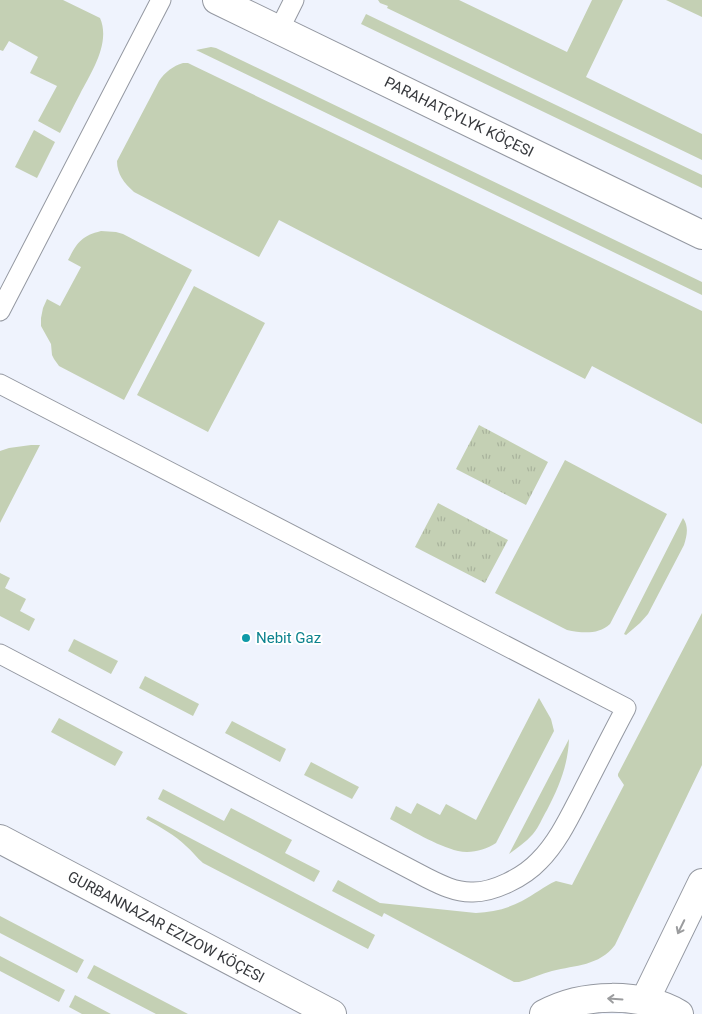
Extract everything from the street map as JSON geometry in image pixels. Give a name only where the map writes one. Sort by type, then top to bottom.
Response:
[{"type":"street","name":"PARAHATÇYLYK KÖÇESI","points":[[217,0],[702,235]]},
{"type":"street","name":"GURBANNAZAR EZIZOW KÖÇESI","points":[[0,839],[332,1014]]},
{"type":"street","points":[[644,1000],[702,883]]},
{"type":"street","points":[[544,1014],[557,1007],[598,998],[644,1000],[679,1014]]},
{"type":"lane","points":[[0,310],[161,0]]},
{"type":"lane","points":[[279,30],[294,0]]},
{"type":"lane","points":[[0,384],[626,708],[562,830],[539,861],[522,875],[509,882],[495,888],[471,892],[451,889],[428,878],[0,654]]},
{"type":"green space","points":[[0,0],[63,0],[100,18],[103,37],[98,57],[60,133],[38,121],[57,86],[30,73],[38,57],[9,41],[3,51],[0,50]]},
{"type":"green space","points":[[378,0],[459,0],[567,52],[592,0],[623,0],[586,77],[702,134],[702,160],[387,8],[388,6],[380,3]]},
{"type":"green space","points":[[666,0],[702,0],[702,17]]},
{"type":"green space","points":[[366,14],[702,175],[702,188],[361,24]]},
{"type":"green space","points":[[211,47],[702,282],[702,295],[196,50]]},
{"type":"green space","points":[[183,63],[188,63],[702,311],[702,424],[592,366],[585,379],[279,220],[259,257],[134,192],[122,178],[118,170],[117,161],[159,81],[170,70]]},
{"type":"green space","points":[[34,130],[55,142],[37,178],[15,167]]},
{"type":"green space","points":[[101,231],[123,234],[192,270],[124,400],[59,366],[52,355],[51,344],[41,326],[43,308],[47,299],[60,306],[81,267],[68,260],[74,249],[84,238]]},
{"type":"green space","points":[[194,286],[265,323],[208,432],[137,395]]},
{"type":"green space","points":[[479,425],[548,462],[526,505],[456,469]]},
{"type":"green space","points":[[40,445],[0,523],[0,451]]},
{"type":"green space","points":[[565,460],[667,514],[610,624],[595,632],[567,630],[495,593]]},
{"type":"green space","points":[[438,503],[508,540],[485,583],[415,547]]},
{"type":"green space","points":[[683,518],[687,531],[684,545],[648,614],[626,635],[624,634]]},
{"type":"green space","points":[[0,573],[10,578],[5,588],[26,599],[20,611],[35,619],[29,631],[0,616]]},
{"type":"green space","points":[[702,613],[702,765],[615,945],[609,952],[586,964],[514,982],[384,913],[382,917],[332,891],[338,880],[380,903],[476,913],[494,911],[511,906],[556,881],[572,885],[624,785],[618,774]]},
{"type":"green space","points":[[74,639],[118,661],[111,674],[68,651]]},
{"type":"green space","points":[[145,676],[199,704],[193,716],[139,688]]},
{"type":"green space","points":[[539,698],[551,719],[554,731],[496,843],[478,851],[458,851],[432,841],[390,819],[396,806],[411,814],[417,803],[440,815],[446,804],[476,820]]},
{"type":"green space","points":[[59,718],[123,752],[115,766],[51,732]]},
{"type":"green space","points":[[232,721],[286,749],[280,762],[225,733]]},
{"type":"green space","points":[[569,739],[567,758],[562,776],[547,810],[533,834],[509,854]]},
{"type":"green space","points":[[311,762],[359,787],[352,799],[304,775]]},
{"type":"green space","points":[[163,789],[224,821],[231,808],[292,840],[285,853],[320,871],[314,882],[158,799]]},
{"type":"green space","points":[[148,816],[375,935],[368,949],[203,863],[177,838],[146,819]]},
{"type":"green space","points":[[0,916],[84,960],[77,973],[0,933]]},
{"type":"green space","points":[[0,956],[65,990],[59,1002],[0,971]]},
{"type":"green space","points":[[94,965],[188,1014],[156,1014],[87,978]]},
{"type":"green space","points":[[75,995],[111,1014],[82,1014],[69,1007]]},
{"type":"place","name":"Nebit Gaz","points":[[246,638]]}]
